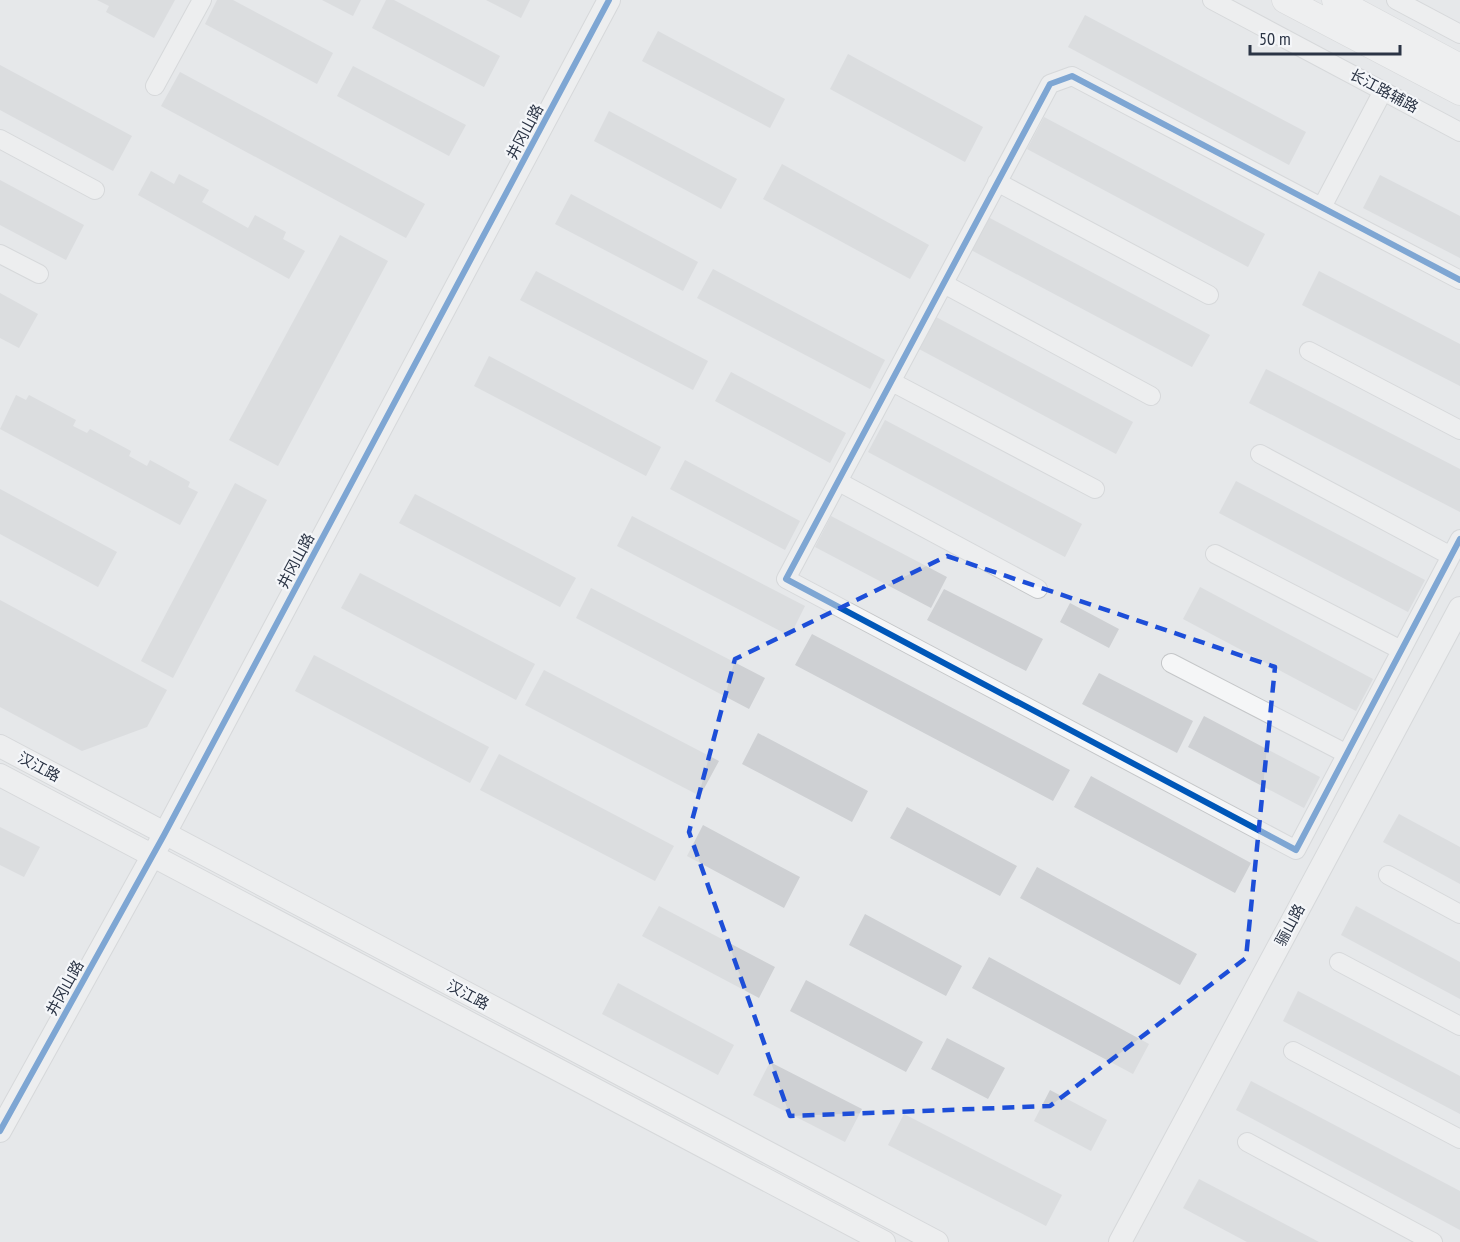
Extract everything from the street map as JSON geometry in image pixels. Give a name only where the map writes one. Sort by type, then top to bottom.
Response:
[{"type":"main road","points":[[1285,0],[1460,92]]},
{"type":"main road","points":[[1335,0],[1460,67]]},
{"type":"street","points":[[155,86],[201,0]]},
{"type":"street","name":"井冈山路","points":[[0,1131],[164,835],[609,0]]},
{"type":"street","name":"长江路辅路","points":[[1212,0],[1460,132]]},
{"type":"street","points":[[1396,0],[1460,34]]},
{"type":"street","points":[[1460,280],[1072,76],[1050,84],[786,579],[1296,849],[1460,539]]},
{"type":"street","points":[[1322,207],[1383,91]]},
{"type":"street","points":[[0,139],[95,190]]},
{"type":"street","points":[[997,182],[1209,295]]},
{"type":"street","points":[[0,254],[39,274]]},
{"type":"street","points":[[944,284],[1151,396]]},
{"type":"street","points":[[1310,351],[1460,430]]},
{"type":"street","points":[[892,382],[1095,489]]},
{"type":"street","points":[[1260,454],[1451,556]]},
{"type":"street","points":[[839,482],[1038,589]]},
{"type":"street","points":[[1215,554],[1401,650]]},
{"type":"street","name":"骊山路","points":[[1120,1242],[1460,608]]},
{"type":"street","points":[[1170,663],[1347,753]]},
{"type":"street","name":"汉江路","points":[[0,746],[164,835],[937,1242]]},
{"type":"street","name":"汉江路","points":[[0,775],[884,1242]]},
{"type":"street","points":[[1388,875],[1460,914]]},
{"type":"street","points":[[1340,962],[1460,1026]]},
{"type":"street","points":[[1293,1051],[1460,1139]]},
{"type":"street","points":[[1247,1142],[1433,1242]]},
{"type":"highlighted area","points":[[947,556],[1275,667],[1246,958],[1050,1106],[790,1116],[689,832],[735,659]]},
{"type":"building","points":[[97,0],[175,0],[154,38],[106,12],[109,6]]},
{"type":"building","points":[[217,0],[233,0],[333,53],[317,84],[205,24]]},
{"type":"building","points":[[322,0],[361,0],[353,16]]},
{"type":"building","points":[[386,0],[394,0],[500,56],[484,87],[372,28]]},
{"type":"building","points":[[486,0],[530,0],[521,18]]},
{"type":"building","points":[[1085,15],[1306,132],[1289,165],[1068,47]]},
{"type":"building","points":[[658,31],[785,99],[770,128],[642,61]]},
{"type":"building","points":[[848,54],[983,127],[965,162],[830,89]]},
{"type":"building","points":[[0,65],[132,136],[113,171],[0,110]]},
{"type":"building","points":[[353,66],[466,125],[449,156],[337,96]]},
{"type":"building","points":[[180,72],[425,204],[406,238],[161,106]]},
{"type":"building","points":[[609,111],[737,179],[721,209],[594,141]]},
{"type":"building","points":[[1044,117],[1265,234],[1248,267],[1027,149]]},
{"type":"building","points":[[782,164],[929,245],[910,279],[763,199]]},
{"type":"building","points":[[151,171],[174,184],[179,174],[209,190],[202,202],[248,228],[255,215],[286,232],[283,239],[305,251],[289,279],[138,195]]},
{"type":"building","points":[[1380,175],[1460,216],[1460,258],[1363,208]]},
{"type":"building","points":[[0,180],[84,225],[66,260],[0,225]]},
{"type":"building","points":[[571,194],[698,262],[683,291],[555,224]]},
{"type":"building","points":[[988,217],[1210,335],[1192,367],[971,250]]},
{"type":"building","points":[[340,235],[388,261],[278,466],[229,440]]},
{"type":"building","points":[[713,269],[885,360],[870,389],[697,298]]},
{"type":"building","points":[[536,271],[708,361],[693,390],[520,300]]},
{"type":"building","points":[[1319,271],[1460,344],[1460,386],[1302,305]]},
{"type":"building","points":[[0,293],[38,314],[19,348],[0,338]]},
{"type":"building","points":[[936,317],[1133,422],[1116,454],[919,349]]},
{"type":"building","points":[[489,356],[661,447],[646,476],[474,386]]},
{"type":"building","points":[[1266,369],[1460,469],[1460,512],[1249,403]]},
{"type":"building","points":[[731,372],[846,433],[830,463],[715,401]]},
{"type":"building","points":[[16,395],[26,400],[29,395],[76,420],[73,426],[87,433],[90,429],[131,451],[129,456],[147,466],[150,460],[190,482],[188,487],[198,492],[180,525],[0,429]]},
{"type":"building","points":[[885,420],[1082,524],[1065,557],[868,452]]},
{"type":"building","points":[[685,460],[800,521],[785,550],[670,489]]},
{"type":"building","points":[[1236,481],[1425,580],[1408,612],[1219,513]]},
{"type":"building","points":[[235,483],[267,500],[173,678],[141,661]]},
{"type":"building","points":[[0,489],[117,552],[98,587],[0,534]]},
{"type":"building","points":[[415,494],[576,578],[560,607],[399,523]]},
{"type":"building","points":[[632,516],[805,606],[790,636],[617,546]]},
{"type":"building","points":[[831,516],[947,577],[931,608],[815,547]]},
{"type":"building","points":[[360,573],[535,664],[516,700],[341,608]]},
{"type":"building","points":[[1200,587],[1373,679],[1356,711],[1183,619]]},
{"type":"building","points":[[591,588],[765,678],[749,709],[576,618]]},
{"type":"building","points":[[944,589],[1043,639],[1026,671],[927,620]]},
{"type":"building","points":[[0,600],[167,690],[147,727],[82,751],[0,707]]},
{"type":"building","points":[[1070,603],[1119,629],[1109,648],[1060,622]]},
{"type":"building","points":[[812,634],[1070,770],[1053,801],[795,665]]},
{"type":"building","points":[[314,655],[489,747],[470,783],[295,691]]},
{"type":"building","points":[[544,670],[719,761],[700,796],[525,705]]},
{"type":"building","points":[[1099,673],[1193,721],[1177,753],[1082,704]]},
{"type":"building","points":[[1204,716],[1320,777],[1304,808],[1188,747]]},
{"type":"building","points":[[758,733],[868,791],[852,822],[742,764]]},
{"type":"building","points":[[499,754],[674,846],[655,881],[480,790]]},
{"type":"building","points":[[1091,776],[1251,863],[1235,893],[1074,807]]},
{"type":"building","points":[[907,807],[1017,866],[1000,896],[890,838]]},
{"type":"building","points":[[1399,814],[1460,847],[1460,884],[1383,842]]},
{"type":"building","points":[[703,825],[800,877],[784,908],[687,856]]},
{"type":"building","points":[[0,827],[40,847],[24,877],[0,865]]},
{"type":"building","points":[[1037,867],[1197,954],[1180,985],[1020,898]]},
{"type":"building","points":[[659,906],[775,967],[759,998],[642,936]]},
{"type":"building","points":[[1356,906],[1460,962],[1460,999],[1341,935]]},
{"type":"building","points":[[865,914],[962,966],[946,996],[849,945]]},
{"type":"building","points":[[989,957],[1149,1044],[1133,1074],[972,988]]},
{"type":"building","points":[[806,980],[923,1042],[906,1072],[790,1011]]},
{"type":"building","points":[[618,983],[734,1045],[718,1075],[602,1014]]},
{"type":"building","points":[[1298,991],[1460,1076],[1460,1114],[1283,1021]]},
{"type":"building","points":[[947,1038],[1005,1068],[988,1099],[931,1069]]},
{"type":"building","points":[[770,1062],[862,1109],[845,1142],[753,1095]]},
{"type":"building","points":[[1251,1081],[1460,1191],[1460,1230],[1236,1110]]},
{"type":"building","points":[[1050,1090],[1107,1120],[1091,1151],[1034,1121]]},
{"type":"building","points":[[904,1114],[1062,1195],[1046,1226],[888,1145]]},
{"type":"building","points":[[1199,1179],[1319,1242],[1247,1242],[1183,1208]]},
{"type":"cycle path","points":[[0,1131],[164,835],[609,0]]},
{"type":"cycle path","points":[[1460,280],[1072,76],[1050,84],[786,579],[1296,850],[1460,539]]}]
